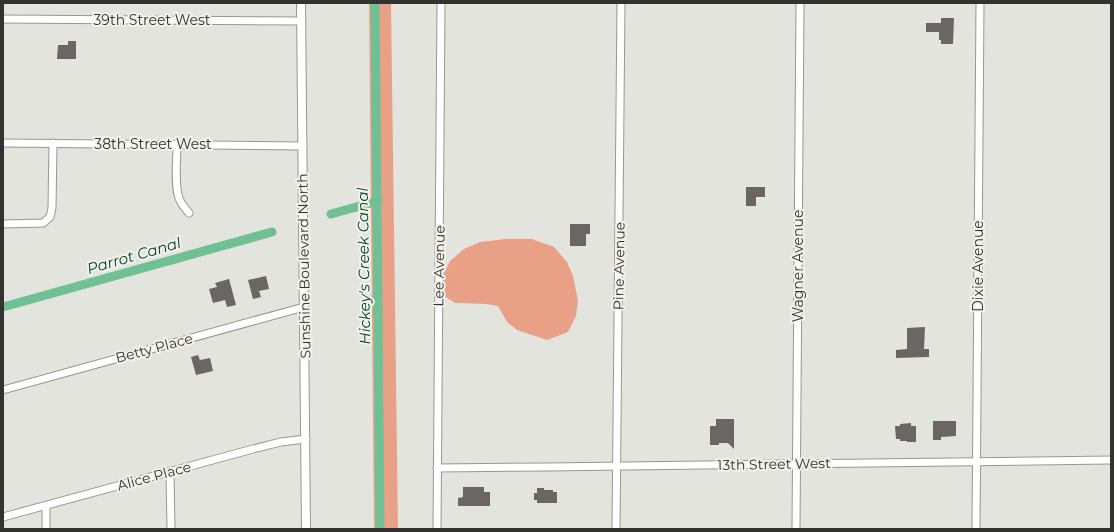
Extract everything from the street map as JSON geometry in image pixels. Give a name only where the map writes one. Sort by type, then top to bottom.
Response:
[{"type":"street","name":"Sunshine Boulevard North","points":[[301,3],[306,529]]},
{"type":"street","name":"Lee Avenue","points":[[437,529],[441,3]]},
{"type":"street","name":"Pine Avenue","points":[[616,529],[621,3]]},
{"type":"street","name":"Wagner Avenue","points":[[796,529],[800,3]]},
{"type":"street","name":"Dixie Avenue","points":[[976,529],[980,3]]},
{"type":"street","name":"39th Street West","points":[[3,19],[301,21]]},
{"type":"street","name":"38th Street West","points":[[3,143],[302,146]]},
{"type":"street","points":[[3,224],[43,223],[50,217],[52,208],[53,143]]},
{"type":"street","points":[[177,144],[177,192],[183,206],[189,213]]},
{"type":"street","name":"Betty Place","points":[[3,390],[304,307]]},
{"type":"street","name":"Alice Place","points":[[3,517],[281,442],[306,439]]},
{"type":"street","name":"13th Street West","points":[[437,468],[1111,460]]},
{"type":"street","points":[[170,472],[172,529]]},
{"type":"street","points":[[46,506],[46,529]]},
{"type":"shaded area","points":[[369,3],[391,3],[398,529],[374,529]]},
{"type":"shaded area","points":[[506,239],[532,239],[554,247],[567,262],[573,276],[578,300],[576,316],[568,332],[547,340],[517,330],[507,322],[498,306],[455,303],[444,296],[443,275],[450,261],[464,249],[480,242]]},
{"type":"building","points":[[941,18],[954,18],[953,44],[941,44],[941,40],[939,40],[939,32],[926,32],[926,23],[941,23]]},
{"type":"building","points":[[68,41],[76,41],[76,59],[57,59],[58,45],[68,45]]},
{"type":"building","points":[[746,187],[765,187],[765,197],[756,197],[756,206],[746,206]]},
{"type":"building","points":[[570,224],[590,224],[590,234],[586,234],[586,246],[570,246]]},
{"type":"building","points":[[266,276],[269,289],[259,291],[261,297],[253,299],[248,280]]},
{"type":"building","points":[[229,279],[236,305],[227,307],[225,300],[213,303],[209,289],[217,287],[215,283]]},
{"type":"building","points":[[925,327],[924,349],[929,349],[929,357],[896,358],[896,350],[907,349],[907,328]]},
{"type":"building","points":[[198,355],[200,360],[210,358],[213,371],[196,375],[191,357]]},
{"type":"building","points":[[716,419],[734,419],[734,449],[728,443],[710,445],[710,426],[716,426]]},
{"type":"building","points":[[933,421],[956,421],[956,436],[941,437],[941,440],[933,440]]},
{"type":"building","points":[[911,423],[911,426],[916,426],[916,442],[900,441],[900,439],[896,439],[895,426]]},
{"type":"building","points":[[463,487],[484,487],[484,492],[490,492],[490,506],[458,506],[458,498],[463,497]]},
{"type":"building","points":[[537,488],[544,488],[544,490],[553,490],[553,492],[557,492],[557,503],[537,503],[537,500],[534,500],[534,493],[537,493]]},
{"type":"waterway","name":"Hickey's Creek Canal","points":[[375,3],[380,529]]},
{"type":"waterway","name":"Parrot Canal","points":[[331,214],[378,201]]},
{"type":"waterway","name":"Parrot Canal","points":[[3,307],[272,232]]}]
